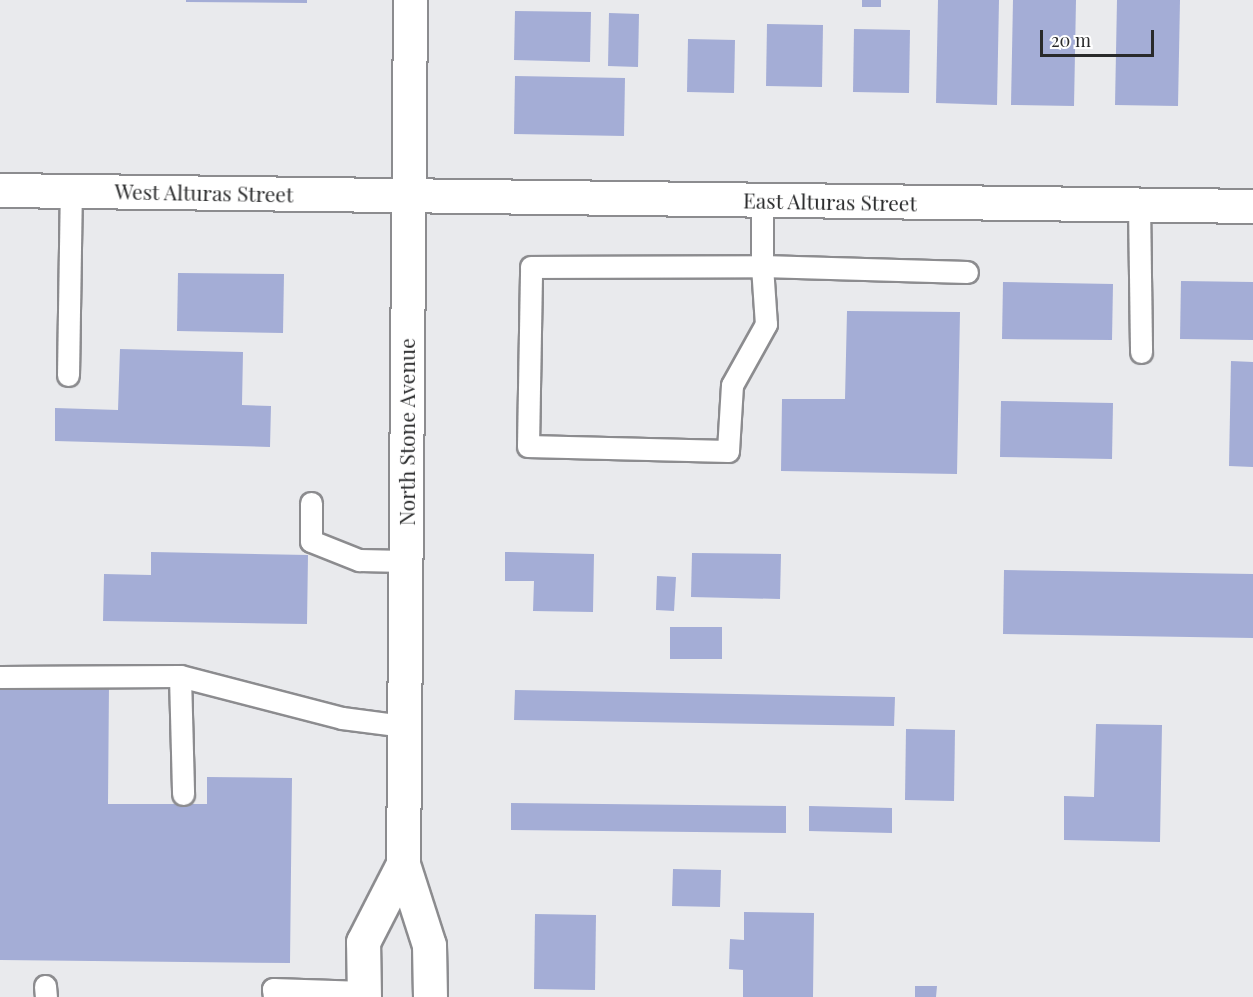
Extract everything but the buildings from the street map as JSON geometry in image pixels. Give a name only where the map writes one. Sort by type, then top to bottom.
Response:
[{"type":"street","name":"North Stone Avenue","points":[[410,0],[403,864],[429,945],[430,997]]},
{"type":"street","name":"West Alturas Street","points":[[0,190],[408,195]]},
{"type":"street","name":"East Alturas Street","points":[[408,195],[1253,206]]},
{"type":"street","name":"North Stone Avenue","points":[[364,994],[363,942],[403,864]]},
{"type":"lane","points":[[68,375],[72,191]]},
{"type":"lane","points":[[762,200],[762,266],[766,324],[732,385],[729,451],[528,446],[531,267],[762,266],[967,272]]},
{"type":"lane","points":[[1139,204],[1141,352]]},
{"type":"lane","points":[[311,502],[311,542],[360,560],[405,561]]},
{"type":"lane","points":[[180,676],[183,794]]},
{"type":"lane","points":[[0,677],[180,676],[342,718],[404,726]]},
{"type":"lane","points":[[274,997],[273,988],[364,994]]}]
